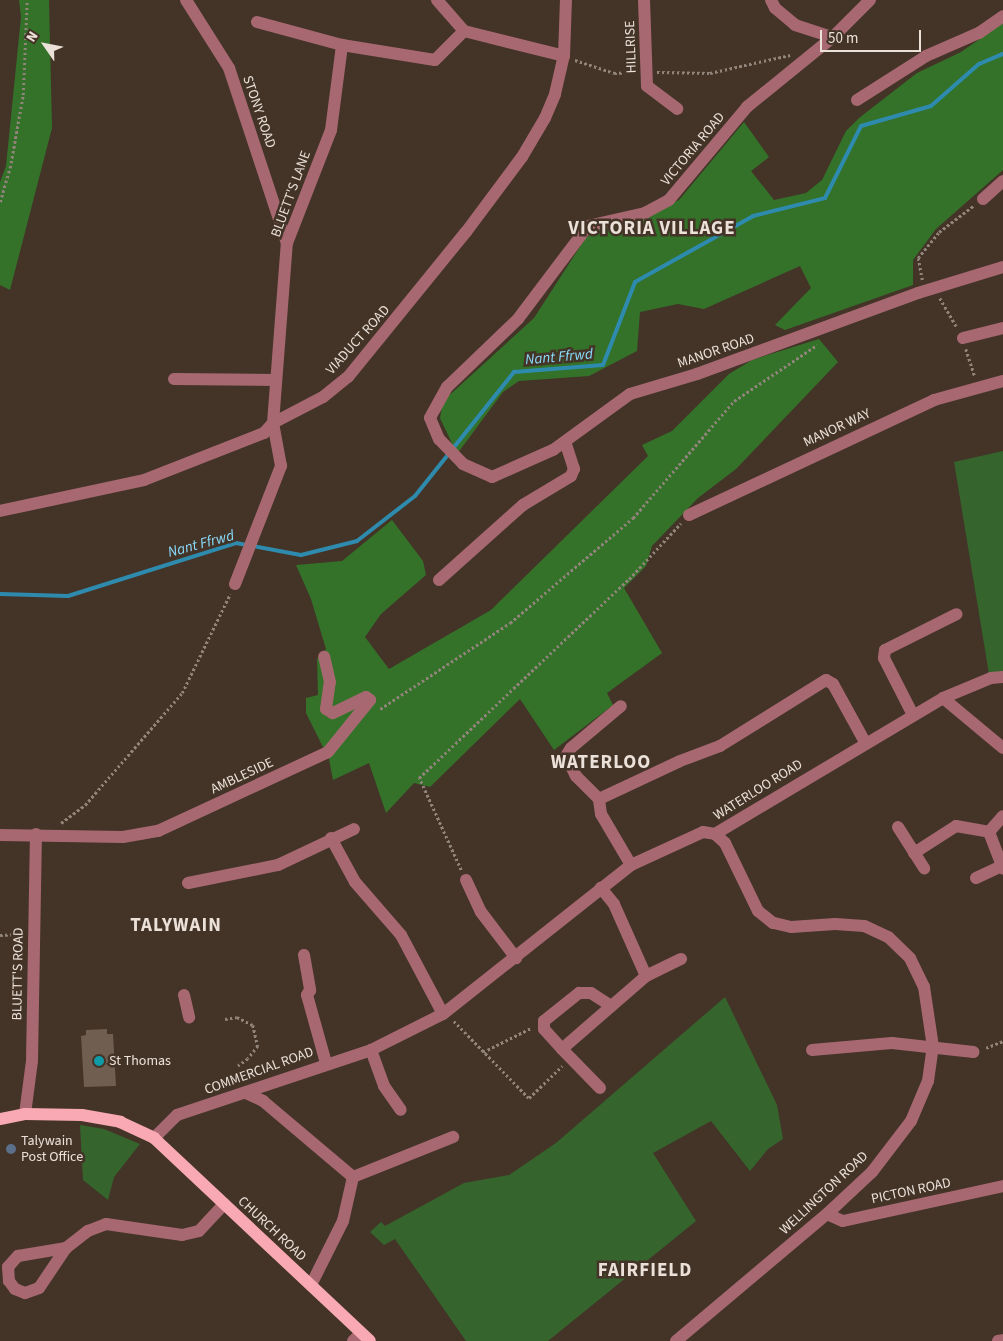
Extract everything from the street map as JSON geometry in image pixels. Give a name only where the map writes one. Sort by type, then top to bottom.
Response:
[{"type":"main road","points":[[0,1119],[25,1114],[101,1118],[120,1122],[154,1138]]},
{"type":"main road","name":"CHURCH ROAD","points":[[154,1138],[311,1285],[361,1338]]},
{"type":"street","name":"STONY ROAD","points":[[186,0],[229,68],[287,243]]},
{"type":"street","points":[[437,0],[464,31],[564,56]]},
{"type":"street","name":"VIADUCT ROAD","points":[[0,511],[144,480],[264,433],[273,423],[323,397],[348,377],[415,299],[522,157],[545,118],[564,56],[566,0]]},
{"type":"street","name":"HILLRISE","points":[[644,0],[647,86],[677,108]]},
{"type":"street","points":[[771,0],[775,8],[795,25],[833,37]]},
{"type":"street","name":"VICTORIA ROAD","points":[[457,458],[445,445],[430,418],[447,387],[518,320],[588,226],[645,213],[669,200],[747,107],[833,37],[870,0]]},
{"type":"street","points":[[857,100],[926,56],[979,33],[1003,16]]},
{"type":"street","points":[[257,22],[342,45],[435,60],[464,31]]},
{"type":"street","name":"BLUETT'S LANE","points":[[235,584],[281,466],[273,423],[287,243],[331,130],[342,45]]},
{"type":"street","points":[[983,199],[1003,181]]},
{"type":"street","name":"MANOR ROAD","points":[[457,458],[492,477],[525,465],[565,442],[630,394],[697,374],[923,291],[1003,267]]},
{"type":"street","points":[[963,338],[1003,328]]},
{"type":"street","points":[[174,379],[276,380]]},
{"type":"street","name":"MANOR WAY","points":[[689,515],[934,400],[1003,382]]},
{"type":"street","points":[[439,580],[523,505],[571,476],[574,469],[565,442]]},
{"type":"street","points":[[913,715],[884,658],[885,650],[957,614]]},
{"type":"street","name":"AMBLESIDE","points":[[0,835],[36,834],[123,837],[158,831],[328,752],[370,700],[366,696],[332,713],[326,710],[330,682],[324,658]]},
{"type":"street","name":"WATERLOO ROAD","points":[[516,958],[630,865],[704,832],[715,834],[866,742],[943,698],[991,678],[1003,677]]},
{"type":"street","points":[[599,799],[680,761],[720,746],[826,680],[833,684],[866,742]]},
{"type":"street","points":[[943,698],[1003,748]]},
{"type":"street","points":[[621,706],[571,748],[566,756],[576,776],[599,799],[601,814],[630,865]]},
{"type":"street","points":[[989,832],[1003,816]]},
{"type":"street","points":[[914,853],[956,826],[989,832]]},
{"type":"street","points":[[898,827],[924,868]]},
{"type":"street","points":[[188,884],[278,866],[354,828]]},
{"type":"street","points":[[976,878],[1003,867],[989,832]]},
{"type":"street","name":"BLUETT'S ROAD","points":[[25,1114],[32,1061],[36,834]]},
{"type":"street","name":"WELLINGTON ROAD","points":[[676,1341],[827,1214],[872,1172],[911,1121],[928,1081],[933,1047],[924,987],[904,953],[888,937],[864,926],[835,924],[791,927],[773,923],[758,910],[725,843],[715,834]]},
{"type":"street","points":[[331,838],[355,882],[401,934],[443,1014]]},
{"type":"street","points":[[466,880],[481,912],[516,958]]},
{"type":"street","points":[[601,888],[614,904],[646,976]]},
{"type":"street","points":[[304,955],[310,990],[307,995],[326,1063]]},
{"type":"street","name":"COMMERCIAL ROAD","points":[[154,1138],[177,1115],[246,1093],[326,1063],[371,1050],[443,1014],[516,958]]},
{"type":"street","points":[[566,1053],[611,1006],[646,976],[681,959]]},
{"type":"street","points":[[600,1088],[544,1029],[544,1021],[579,993],[591,993],[611,1006]]},
{"type":"street","points":[[184,995],[189,1017]]},
{"type":"street","points":[[812,1050],[892,1043],[974,1052]]},
{"type":"street","points":[[371,1050],[384,1086],[401,1110]]},
{"type":"street","points":[[246,1093],[263,1100],[352,1177]]},
{"type":"street","points":[[352,1177],[453,1138]]},
{"type":"street","points":[[311,1285],[343,1220],[352,1177]]},
{"type":"street","name":"PICTON ROAD","points":[[827,1214],[843,1221],[1003,1186]]},
{"type":"street","points":[[66,1248],[18,1256],[8,1267],[9,1281],[15,1289],[25,1293],[40,1288],[66,1248],[88,1231],[106,1224],[163,1234],[182,1235],[199,1231],[224,1204]]},
{"type":"street","points":[[998,1341],[1003,1340]]},
{"type":"path","points":[[0,202],[10,168],[23,95],[27,0]]},
{"type":"path","points":[[564,56],[614,73],[710,73],[796,52]]},
{"type":"path","points":[[923,291],[918,258],[939,232],[983,199]]},
{"type":"path","points":[[372,714],[510,623],[634,518],[734,401],[823,340]]},
{"type":"path","points":[[466,880],[419,778],[629,579],[689,515]]},
{"type":"path","points":[[57,826],[85,805],[182,693],[235,584]]},
{"type":"path","points":[[0,935],[34,933]]},
{"type":"path","points":[[443,1014],[529,1098],[566,1053]]},
{"type":"path","points":[[225,1019],[237,1017],[253,1025],[258,1046],[238,1066]]},
{"type":"path","points":[[483,1052],[544,1021]]},
{"type":"path","points":[[974,1052],[1003,1041]]},
{"type":"green space","points":[[19,0],[49,0],[52,128],[10,290],[0,285],[0,182],[6,166],[21,17]]},
{"type":"green space","points":[[1003,23],[1003,170],[936,229],[913,260],[913,285],[785,330],[775,325],[811,288],[800,266],[704,309],[678,304],[640,312],[637,351],[589,376],[519,381],[503,392],[457,454],[440,418],[443,401],[534,318],[585,239],[598,227],[642,217],[679,200],[744,122],[769,157],[751,171],[774,200],[806,193],[822,180],[846,131],[859,118],[917,73],[961,52]]},
{"type":"green space","points":[[819,339],[838,362],[736,469],[698,498],[652,546],[646,566],[624,588],[662,653],[607,693],[613,705],[554,750],[520,699],[430,787],[414,783],[386,813],[369,763],[333,780],[329,759],[306,713],[306,698],[318,695],[317,659],[326,649],[311,599],[296,565],[342,561],[392,520],[423,561],[426,575],[381,614],[365,637],[389,669],[491,610],[648,456],[642,445],[672,431],[729,374],[752,360]]},
{"type":"green space","points":[[1003,451],[1003,672],[989,674],[954,462]]},
{"type":"green space","points":[[725,997],[777,1105],[783,1139],[768,1149],[750,1171],[711,1121],[653,1153],[696,1221],[548,1341],[466,1341],[395,1239],[384,1245],[370,1232],[381,1222],[385,1226],[464,1183],[509,1175],[556,1143]]},
{"type":"green space","points":[[80,1125],[104,1129],[140,1144],[114,1177],[108,1200],[83,1180]]},
{"type":"building","name":"St Thomas","points":[[107,1029],[107,1034],[113,1034],[116,1086],[84,1087],[81,1036],[86,1035],[86,1030]]},
{"type":"waterway","name":"Nant Ffrwd","points":[[0,594],[68,596],[236,543],[301,555],[357,541],[415,496],[514,372],[603,365],[635,282],[753,216],[825,198],[861,126],[931,106],[979,64],[1003,54]]},
{"type":"place","name":"St Thomas","points":[[99,1061]]},
{"type":"place","name":"Talywain Post Office","points":[[11,1149]]},
{"type":"district","name":"VICTORIA VILLAGE","points":[[652,229]]},
{"type":"district","name":"WATERLOO","points":[[601,763]]},
{"type":"district","name":"TALYWAIN","points":[[176,926]]},
{"type":"district","name":"FAIRFIELD","points":[[645,1271]]}]
